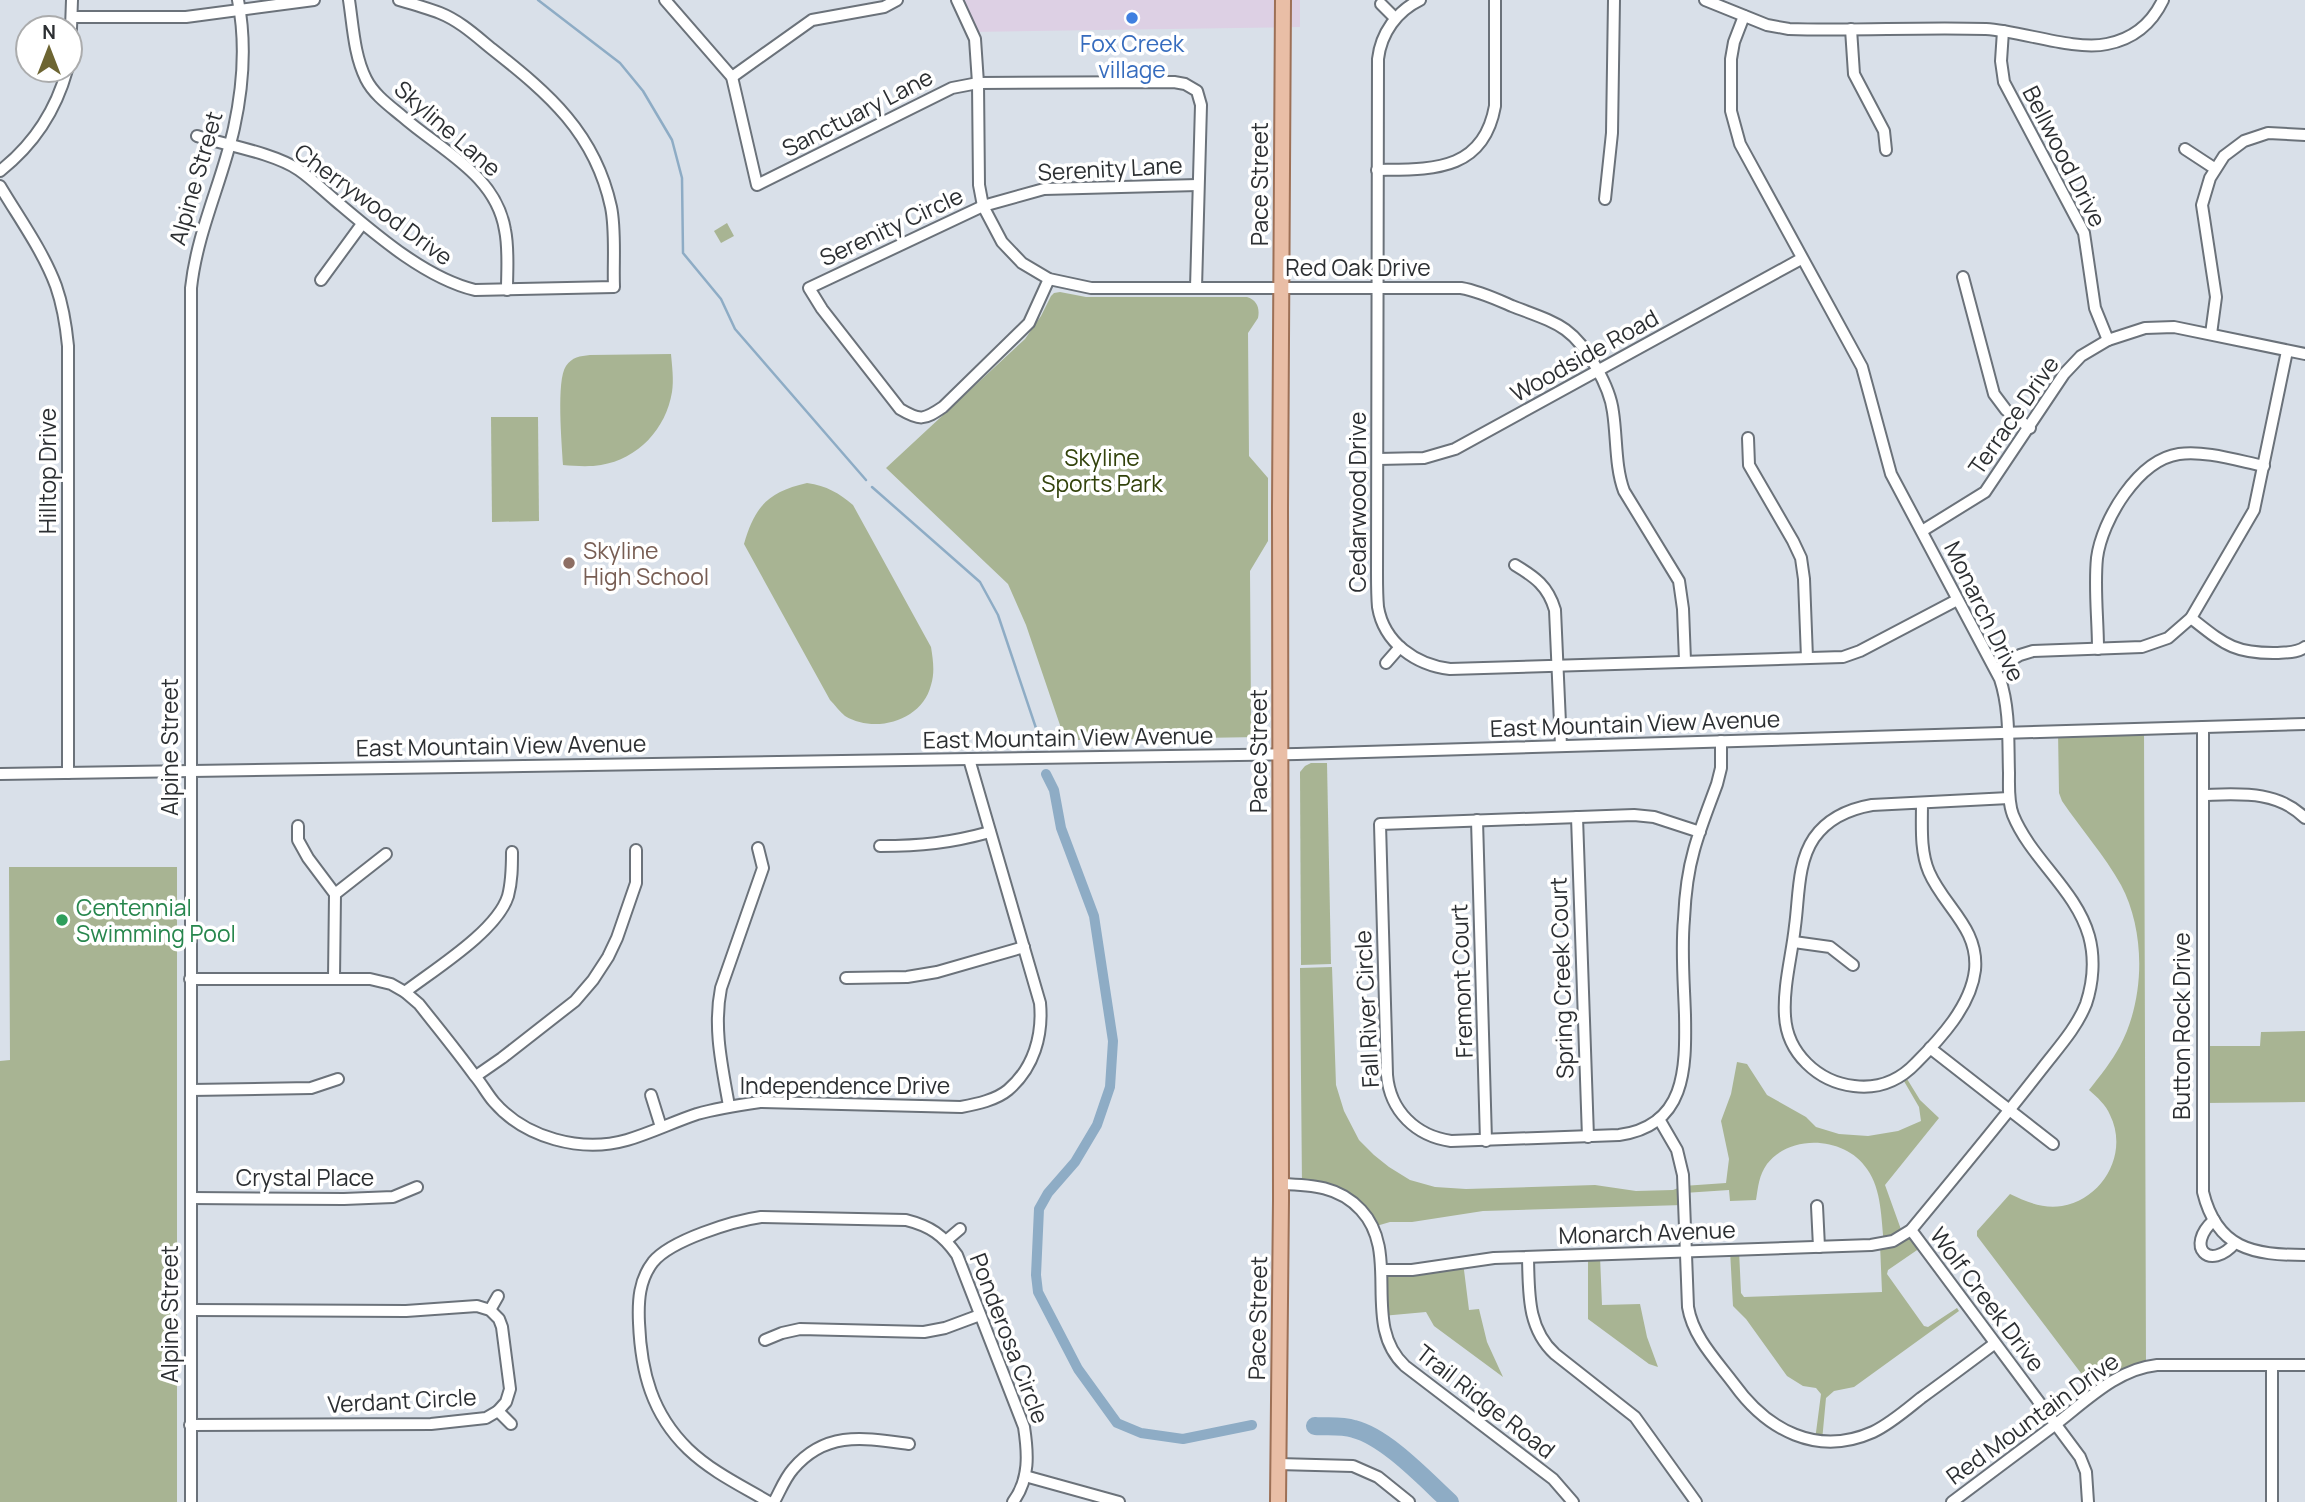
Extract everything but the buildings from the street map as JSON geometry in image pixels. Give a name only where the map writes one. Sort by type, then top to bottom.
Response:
[{"type":"main road","name":"Pace Street","points":[[1278,1502],[1283,0]]},
{"type":"street","points":[[84,17],[186,18],[239,5],[314,0]]},
{"type":"street","name":"Skyline Lane","points":[[349,0],[359,60],[374,92],[475,174],[490,191],[498,206],[506,239],[507,289]]},
{"type":"street","name":"Cherrywood Drive","points":[[197,136],[283,162],[299,170],[362,224],[436,277],[455,285],[475,290],[614,287],[611,209],[601,174],[587,145],[570,120],[551,97],[459,23],[440,13],[399,0]]},
{"type":"street","points":[[665,0],[732,77],[812,20],[884,7],[897,0]]},
{"type":"street","name":"Red Oak Drive","points":[[957,0],[975,39],[979,186],[983,206],[1002,242],[1022,263],[1049,279],[1091,288],[1457,288],[1475,291],[1551,321],[1570,332],[1584,346],[1599,371],[1611,400],[1623,488],[1679,581],[1685,661]]},
{"type":"street","name":"Cedarwood Drive","points":[[1420,0],[1395,18],[1385,34],[1379,52],[1376,288],[1378,604],[1383,623],[1400,648],[1420,661],[1439,668],[1843,657],[1854,654],[1957,600]]},
{"type":"street","points":[[1377,170],[1424,170],[1445,166],[1467,154],[1481,139],[1490,124],[1495,106],[1495,0]]},
{"type":"street","points":[[1605,199],[1612,133],[1614,0]]},
{"type":"street","points":[[1705,0],[1771,26],[1789,29],[1986,29],[2088,45],[2106,45],[2138,32],[2153,17],[2163,0]]},
{"type":"street","points":[[1381,4],[1395,18]]},
{"type":"street","name":"Alpine Street","points":[[191,1502],[191,288],[200,235],[229,146],[240,90],[243,57],[239,5]]},
{"type":"street","name":"Monarch Drive","points":[[1744,16],[1731,57],[1730,106],[1733,126],[1744,154],[1864,372],[1891,474],[1996,669],[2005,696],[2009,798],[2013,815],[2081,916],[2089,937],[2093,964],[2088,994],[2079,1019],[2009,1111],[1911,1230]]},
{"type":"street","points":[[1851,29],[1854,74],[1884,131],[1886,150]]},
{"type":"street","name":"Bellwood Drive","points":[[2003,31],[2001,61],[2004,82],[2084,233],[2095,311],[2108,340]]},
{"type":"street","name":"Sanctuary Lane","points":[[732,77],[757,186],[951,88],[978,83],[1185,84],[1197,90],[1201,105],[1196,288]]},
{"type":"street","points":[[0,171],[33,139],[50,113],[62,84]]},
{"type":"street","points":[[2211,334],[2216,297],[2202,205],[2214,168],[2236,146],[2253,137],[2273,133],[2305,135]]},
{"type":"street","points":[[2185,149],[2214,168]]},
{"type":"street","name":"Hilltop Drive","points":[[0,186],[45,262],[55,283],[65,317],[68,773]]},
{"type":"street","name":"Serenity Lane","points":[[983,206],[1044,189],[1199,186]]},
{"type":"street","name":"Serenity Circle","points":[[983,206],[809,288],[900,410],[914,417],[927,418],[943,407],[1029,323],[1049,279]]},
{"type":"street","points":[[321,280],[362,224]]},
{"type":"street","name":"Woodside Road","points":[[1378,459],[1424,458],[1455,449],[1801,259]]},
{"type":"street","points":[[1963,277],[1994,394],[2006,410],[2029,428]]},
{"type":"street","name":"Terrace Drive","points":[[1922,531],[1985,492],[2072,365],[2091,349],[2108,340],[2154,327],[2183,328],[2305,354]]},
{"type":"street","points":[[1996,669],[2029,652],[2130,648],[2153,644],[2168,638],[2191,618],[2251,520],[2287,351]]},
{"type":"street","points":[[1748,438],[1749,465],[1801,558],[1807,658]]},
{"type":"street","points":[[2098,649],[2099,551],[2108,522],[2137,477],[2161,459],[2183,453],[2264,466]]},
{"type":"street","points":[[1515,565],[1538,580],[1552,599],[1561,746]]},
{"type":"street","points":[[2191,618],[2221,642],[2240,650],[2255,653],[2299,652],[2305,647]]},
{"type":"street","points":[[1386,663],[1400,648]]},
{"type":"street","name":"East Mountain View Avenue","points":[[0,774],[1281,755],[2305,724]]},
{"type":"street","name":"Button Rock Drive","points":[[2203,727],[2202,1183],[2205,1199],[2222,1232],[2235,1242],[2261,1253],[2305,1255]]},
{"type":"street","name":"Fall River Circle","points":[[1700,832],[1645,816],[1380,824],[1388,1084],[1398,1109],[1416,1128],[1434,1137],[1451,1141],[1630,1134],[1646,1128],[1670,1107],[1678,1094],[1684,1069],[1684,920],[1692,856],[1720,774],[1721,741]]},
{"type":"street","name":"Independence Drive","points":[[190,979],[334,978],[370,979],[391,984],[419,1004],[495,1103],[514,1120],[555,1140],[607,1144],[729,1106],[779,1102],[961,1107],[982,1103],[1007,1091],[1024,1073],[1034,1055],[1040,1035],[1040,1003],[969,759]]},
{"type":"street","points":[[2203,795],[2267,796],[2295,809],[2305,818]]},
{"type":"street","points":[[1922,803],[1926,865],[1934,882],[1967,929],[1975,956],[1973,979],[1965,1001],[1930,1048],[1904,1074],[1889,1083],[1873,1086],[1837,1083],[1813,1069],[1797,1050],[1785,1021],[1802,870],[1809,846],[1818,832],[1837,816],[1856,808],[1872,805],[2009,798]]},
{"type":"street","points":[[2295,809],[2305,800]]},
{"type":"street","name":"Spring Creek Court","points":[[1577,817],[1588,1137]]},
{"type":"street","name":"Fremont Court","points":[[1477,820],[1486,1140]]},
{"type":"street","points":[[298,826],[298,840],[335,894],[334,978]]},
{"type":"street","points":[[880,846],[923,846],[957,842],[990,832]]},
{"type":"street","points":[[729,1106],[717,1031],[717,1009],[721,988],[763,868],[758,848]]},
{"type":"street","points":[[476,1076],[575,1000],[593,980],[617,938],[636,883],[636,850]]},
{"type":"street","points":[[405,992],[488,927],[500,913],[512,880],[512,852]]},
{"type":"street","points":[[335,894],[386,854]]},
{"type":"street","points":[[1794,942],[1830,947],[1853,965]]},
{"type":"street","points":[[846,978],[906,977],[937,972],[1024,947]]},
{"type":"street","points":[[1930,1048],[2053,1144]]},
{"type":"street","points":[[191,1090],[310,1088],[338,1079]]},
{"type":"street","points":[[1007,1091],[1015,1101]]},
{"type":"street","points":[[651,1095],[662,1128]]},
{"type":"street","points":[[1659,1119],[1680,1158],[1691,1321],[1698,1335],[1751,1407],[1773,1425],[1797,1436],[1819,1441],[1839,1441],[1874,1432],[1994,1344]]},
{"type":"street","name":"Trail Ridge Road","points":[[1281,1184],[1318,1186],[1332,1190],[1350,1200],[1365,1214],[1375,1232],[1380,1250],[1383,1325],[1388,1344],[1399,1361],[1553,1479],[1573,1502]]},
{"type":"street","name":"Crystal Place","points":[[191,1198],[393,1197],[417,1187]]},
{"type":"street","points":[[1817,1206],[1818,1247]]},
{"type":"street","name":"Ponderosa Circle","points":[[771,1502],[710,1468],[687,1448],[668,1426],[648,1386],[641,1357],[638,1298],[643,1278],[652,1263],[666,1249],[742,1220],[761,1217],[906,1220],[924,1225],[947,1240],[957,1255],[1024,1427],[1028,1448],[1025,1476]]},
{"type":"street","points":[[2214,1220],[2202,1234],[2200,1243],[2203,1251],[2220,1256],[2235,1242]]},
{"type":"street","points":[[947,1240],[960,1229]]},
{"type":"street","name":"Monarch Avenue","points":[[1382,1270],[1412,1270],[1494,1258],[1884,1244],[1911,1230]]},
{"type":"street","name":"Wolf Creek Drive","points":[[1911,1230],[2082,1460],[2087,1479],[2088,1502]]},
{"type":"street","points":[[1528,1258],[1531,1312],[1541,1338],[1555,1354],[1635,1417],[1696,1502]]},
{"type":"street","points":[[191,1310],[406,1311],[477,1306],[490,1310],[498,1296]]},
{"type":"street","name":"Verdant Circle","points":[[190,1425],[431,1424],[480,1420],[498,1411],[506,1402],[510,1389],[502,1327],[499,1319],[490,1310]]},
{"type":"street","points":[[765,1340],[800,1329],[924,1332],[945,1328],[981,1315]]},
{"type":"street","name":"Red Mountain Drive","points":[[1952,1502],[2116,1379],[2138,1368],[2157,1365],[2305,1365]]},
{"type":"street","points":[[2272,1365],[2272,1502]]},
{"type":"street","points":[[498,1411],[511,1424]]},
{"type":"street","points":[[771,1502],[791,1471],[821,1446],[860,1437],[909,1444]]},
{"type":"street","points":[[1278,1464],[1353,1466],[1378,1476],[1409,1502]]},
{"type":"street","points":[[1013,1502],[1025,1476],[1119,1502]]},
{"type":"shaded area","name":"Fox Creek village","points":[[957,0],[1300,0],[1300,27],[971,32]]},
{"type":"green space","points":[[727,223],[734,236],[721,243],[714,231]]},
{"type":"green space","name":"Skyline Sports Park","points":[[1060,292],[1086,297],[1247,297],[1257,305],[1258,318],[1248,333],[1249,456],[1268,478],[1268,541],[1250,571],[1251,714],[1260,729],[1259,737],[1078,740],[1062,731],[1026,625],[1008,584],[886,468],[1025,339],[1051,296]]},
{"type":"green space","points":[[671,354],[673,383],[669,406],[657,430],[648,440],[638,449],[614,462],[592,466],[563,465],[560,398],[563,373],[568,363],[590,355]]},
{"type":"green space","points":[[491,417],[538,417],[539,521],[492,522]]},
{"type":"green space","points":[[807,483],[832,491],[853,505],[931,647],[933,675],[926,697],[918,708],[896,721],[870,724],[857,721],[845,716],[830,700],[744,544],[758,510],[765,503],[782,491]]},
{"type":"green space","points":[[2144,729],[2146,1366],[2096,1393],[1977,1236],[1977,1231],[2010,1194],[2048,1207],[2077,1202],[2100,1184],[2114,1159],[2115,1130],[2110,1115],[2089,1090],[2120,1046],[2128,1028],[2138,987],[2138,944],[2135,923],[2121,885],[2062,801],[2059,793],[2058,731]]},
{"type":"green space","points":[[1311,763],[1327,763],[1331,964],[1301,965],[1300,772]]},
{"type":"green space","points":[[9,867],[177,867],[177,1502],[0,1502],[0,1061],[10,1060]]},
{"type":"green space","points":[[1332,967],[1336,1085],[1344,1111],[1359,1140],[1374,1155],[1410,1180],[1435,1187],[1466,1189],[1595,1185],[1636,1191],[1673,1190],[1683,1186],[1726,1183],[1729,1159],[1721,1121],[1731,1094],[1737,1062],[1747,1064],[1767,1095],[1806,1117],[1816,1127],[1839,1134],[1868,1136],[1898,1131],[1921,1121],[1919,1107],[1901,1076],[1904,1074],[1920,1100],[1939,1118],[1885,1185],[1903,1235],[1911,1230],[1923,1246],[1888,1270],[1887,1274],[1924,1326],[1928,1327],[1957,1308],[1959,1311],[1854,1387],[1834,1391],[1826,1398],[1822,1441],[1815,1440],[1821,1394],[1816,1388],[1803,1386],[1787,1376],[1746,1319],[1733,1306],[1730,1250],[1739,1250],[1741,1293],[1744,1297],[1882,1292],[1880,1244],[1884,1243],[1876,1186],[1858,1158],[1846,1150],[1818,1143],[1790,1147],[1777,1154],[1762,1172],[1756,1200],[1730,1201],[1729,1190],[1684,1193],[1683,1205],[1483,1211],[1412,1222],[1390,1222],[1373,1227],[1350,1200],[1302,1185],[1300,968]]},
{"type":"green space","points":[[2305,1031],[2305,1102],[2202,1103],[2202,1046],[2260,1046],[2261,1032]]},
{"type":"green space","points":[[1588,1256],[1600,1256],[1602,1305],[1640,1304],[1647,1337],[1658,1367],[1649,1364],[1588,1319]]},
{"type":"green space","points":[[1463,1262],[1469,1310],[1479,1309],[1487,1342],[1503,1377],[1434,1326],[1426,1312],[1382,1316],[1382,1270]]},
{"type":"waterway","points":[[538,0],[620,63],[643,91],[672,140],[682,178],[683,253],[721,299],[735,329],[866,480]]},
{"type":"waterway","points":[[872,487],[980,582],[998,615],[1040,740]]},
{"type":"waterway","points":[[1046,774],[1054,790],[1061,828],[1094,916],[1113,1041],[1110,1087],[1097,1125],[1075,1162],[1048,1193],[1039,1209],[1036,1275],[1038,1292],[1078,1369],[1117,1423],[1141,1433],[1183,1439],[1252,1425]]},
{"type":"waterway","points":[[1315,1426],[1349,1428],[1366,1433],[1405,1460],[1450,1502]]},
{"type":"place","name":"Fox Creek village","points":[[1132,18]]},
{"type":"place","name":"Skyline High School","points":[[569,563]]},
{"type":"place","name":"Centennial Swimming Pool","points":[[62,920]]}]
